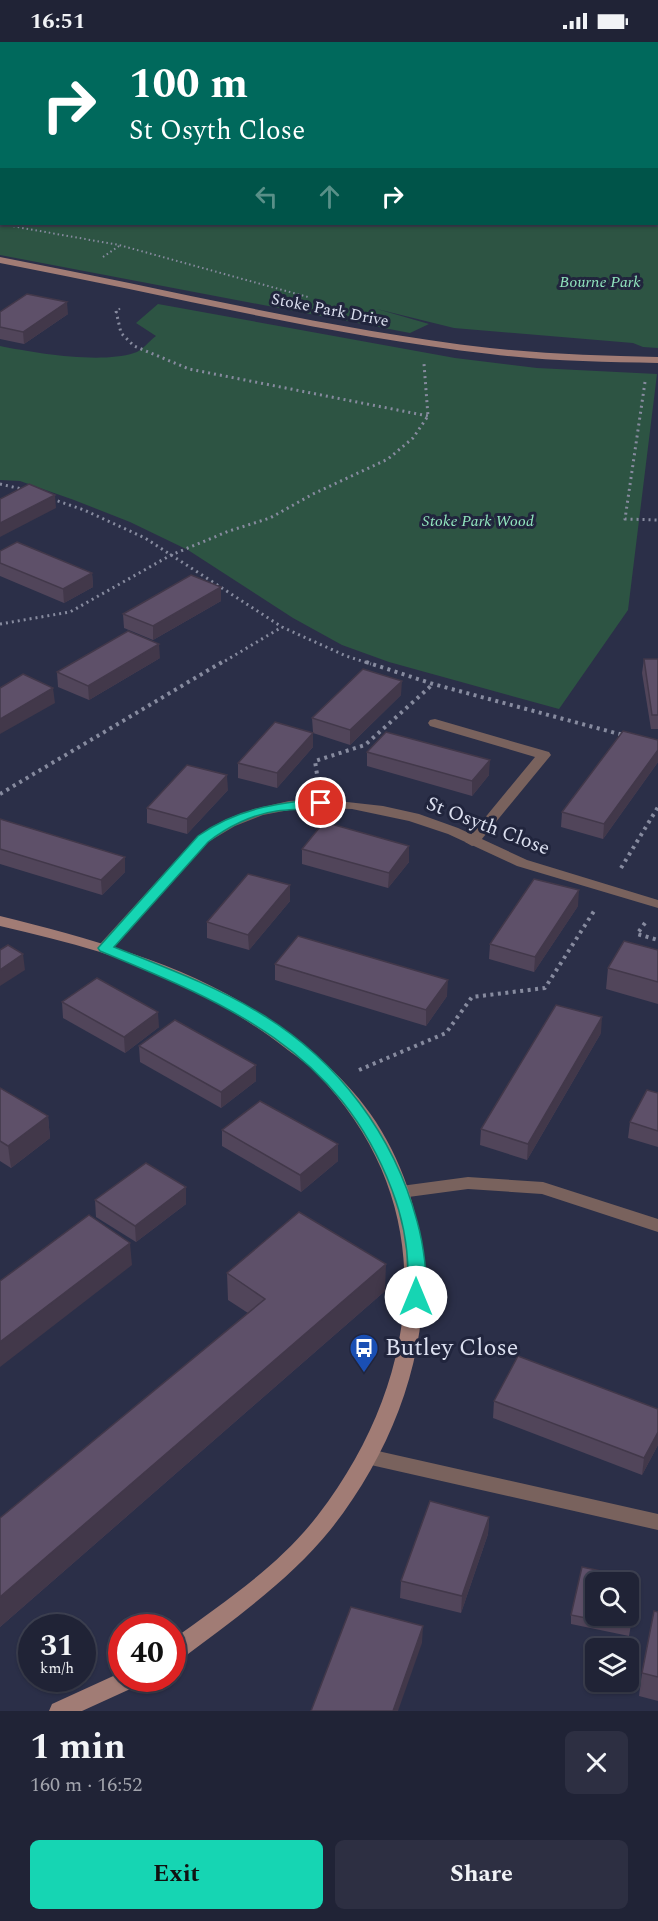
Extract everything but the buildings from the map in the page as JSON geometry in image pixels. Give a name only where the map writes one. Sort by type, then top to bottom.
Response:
[{"type":"street","name":"Stoke Park Drive","points":[[0,261],[422,343],[507,354],[658,360]]},
{"type":"street","points":[[435,723],[544,755],[472,842]]},
{"type":"street","name":"St Osyth Close","points":[[105,948],[203,839],[217,828],[254,812],[274,807],[321,803],[373,808],[444,828],[524,864],[657,904]]},
{"type":"street","points":[[0,921],[105,948],[199,987],[258,1018],[285,1037],[333,1080],[361,1114],[384,1152],[401,1192],[412,1232],[417,1274],[415,1319],[407,1364],[398,1392],[369,1457],[324,1522],[283,1567],[186,1642]]},
{"type":"street","points":[[401,1192],[468,1184],[543,1188],[658,1226]]},
{"type":"street","points":[[369,1457],[658,1522]]},
{"type":"street","points":[[60,1711],[108,1688]]},
{"type":"path","points":[[6,225],[119,245],[310,298]]},
{"type":"path","points":[[147,289],[116,311],[121,333],[134,345],[189,369],[428,416]]},
{"type":"path","points":[[0,624],[70,612],[171,555],[229,531],[270,518],[313,494],[388,459],[413,438],[428,416],[422,343]]},
{"type":"path","points":[[645,360],[645,383],[624,519],[658,520]]},
{"type":"path","points":[[0,484],[34,493]]},
{"type":"path","points":[[44,496],[84,510],[135,533],[282,627],[346,656],[433,684],[624,735]]},
{"type":"path","points":[[0,794],[282,627]]},
{"type":"path","points":[[321,803],[315,761],[364,745],[433,684]]},
{"type":"path","points":[[333,1080],[446,1033],[472,997],[545,988],[658,807]]},
{"type":"green space","name":"Bourne Park","points":[[0,225],[658,225],[658,348],[643,347],[633,343],[454,328],[377,309],[429,324],[410,333],[0,255]]},
{"type":"green space","name":"Stoke Park Wood","points":[[158,304],[455,358],[537,368],[657,374],[628,610],[559,709],[389,662],[342,645],[293,618],[188,550],[130,522],[20,481],[0,480],[0,346],[49,354],[104,358],[134,353],[156,336],[136,323]]},
{"type":"place","name":"Butley Close","points":[[364,1374]]},
{"type":"route","points":[[321,803],[274,807],[254,812],[217,828],[203,839],[105,948],[199,987],[258,1018],[285,1037],[333,1080],[361,1114],[384,1152],[401,1192],[412,1232],[417,1274],[416,1297]]}]
